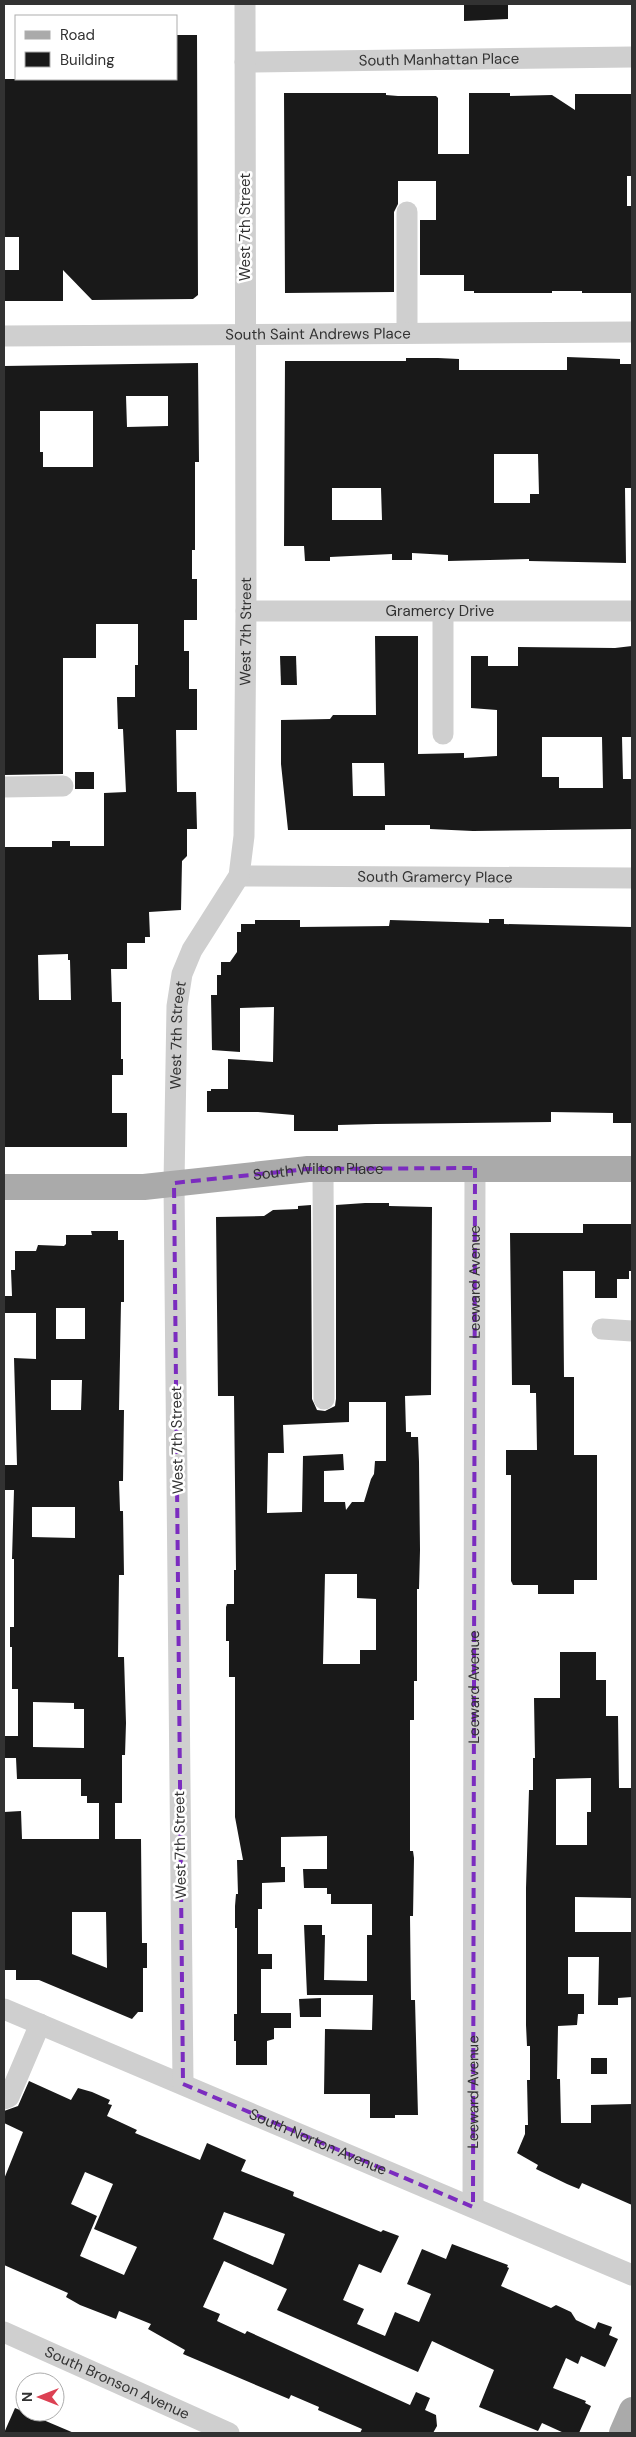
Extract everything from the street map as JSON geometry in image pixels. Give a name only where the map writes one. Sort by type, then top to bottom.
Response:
[{"type":"main road","name":"South Wilton Place","points":[[4,1186],[144,1187],[323,1169],[632,1169]]},
{"type":"main road","points":[[622,2433],[632,2410]]},
{"type":"street","name":"West 7th Street","points":[[183,2084],[174,1184],[176,1006],[182,974],[192,950],[239,876],[244,836],[246,611],[244,334],[245,4]]},
{"type":"street","name":"South Manhattan Place","points":[[245,62],[632,57]]},
{"type":"street","points":[[407,212],[407,333]]},
{"type":"street","name":"South Saint Andrews Place","points":[[4,336],[632,332]]},
{"type":"street","name":"Gramercy Drive","points":[[246,611],[632,611]]},
{"type":"street","points":[[442,734],[443,611]]},
{"type":"street","points":[[4,787],[63,786]]},
{"type":"street","name":"South Gramercy Place","points":[[239,876],[632,878]]},
{"type":"street","name":"Leeward Avenue","points":[[473,2207],[475,1168]]},
{"type":"street","points":[[323,1169],[324,1399]]},
{"type":"street","points":[[602,1329],[632,1331]]},
{"type":"street","name":"South Norton Avenue","points":[[4,2009],[632,2275]]},
{"type":"street","points":[[4,2100],[9,2097],[40,2024]]},
{"type":"street","name":"South Bronson Avenue","points":[[4,2332],[229,2433]]},
{"type":"highlighted area","points":[[475,1168],[473,2207],[183,2084],[174,1183],[308,1169]]},
{"type":"building","points":[[464,4],[508,4],[508,19],[464,21]]},
{"type":"building","points":[[178,35],[197,35],[198,295],[193,299],[92,300],[63,270],[63,301],[4,301],[4,270],[19,270],[19,237],[4,237],[4,79],[178,80]]},
{"type":"building","points":[[284,93],[386,93],[386,95],[398,96],[436,96],[438,98],[438,154],[469,154],[469,93],[510,93],[510,96],[552,95],[575,110],[575,94],[632,94],[632,176],[627,176],[627,206],[632,206],[632,293],[552,291],[552,293],[474,293],[474,291],[464,291],[464,275],[420,275],[420,220],[436,220],[436,181],[398,181],[398,204],[394,212],[394,292],[285,293]]},
{"type":"building","points":[[567,357],[620,359],[620,364],[632,364],[632,488],[625,488],[626,563],[529,561],[529,559],[448,561],[448,555],[412,553],[412,560],[392,560],[392,554],[330,557],[330,561],[305,561],[304,546],[284,546],[285,361],[406,361],[406,358],[438,358],[459,359],[459,370],[567,370]],"holes":[[[494,454],[538,454],[539,494],[530,494],[530,503],[494,503]],[[332,488],[381,488],[382,520],[332,520]]]},
{"type":"building","points":[[198,363],[199,462],[195,462],[195,550],[192,550],[192,579],[197,579],[197,620],[184,620],[184,651],[189,651],[189,689],[197,689],[197,730],[176,730],[177,792],[196,792],[197,829],[187,829],[187,856],[182,861],[181,910],[149,912],[150,937],[145,937],[145,943],[127,943],[127,969],[111,969],[112,1002],[121,1002],[121,1059],[123,1059],[123,1075],[112,1075],[112,1113],[127,1113],[127,1147],[4,1147],[4,847],[52,847],[52,841],[70,841],[70,846],[104,846],[104,793],[126,792],[123,729],[118,729],[117,697],[135,697],[135,665],[138,665],[138,624],[96,624],[96,658],[63,658],[63,774],[4,775],[4,366]],"holes":[[[126,396],[168,396],[168,426],[127,427]],[[40,411],[93,411],[93,467],[43,467],[43,452],[40,452]],[[68,954],[68,960],[70,960],[71,1000],[39,1000],[38,955]]]},
{"type":"building","points":[[375,636],[418,636],[418,754],[464,753],[464,758],[497,756],[497,710],[471,708],[471,656],[488,656],[488,666],[518,666],[518,647],[615,648],[632,646],[632,737],[622,737],[623,779],[632,779],[632,829],[473,831],[430,829],[430,825],[385,825],[385,830],[288,830],[281,764],[281,720],[330,719],[333,715],[376,715]],"holes":[[[542,737],[602,737],[603,788],[559,788],[559,777],[542,777]],[[352,763],[384,763],[385,796],[353,796]]]},
{"type":"building","points":[[280,656],[296,656],[297,685],[281,685]]},
{"type":"building","points":[[75,772],[94,772],[94,789],[75,789]]},
{"type":"building","points":[[489,919],[504,919],[504,924],[632,927],[632,1123],[613,1123],[613,1113],[551,1112],[551,1122],[338,1125],[338,1131],[294,1131],[294,1115],[258,1112],[207,1112],[207,1091],[211,1091],[211,1089],[228,1089],[228,1059],[273,1062],[274,1007],[240,1008],[240,1052],[212,1050],[211,995],[217,995],[217,975],[221,975],[221,962],[230,962],[237,952],[237,932],[241,932],[241,924],[255,924],[255,920],[300,920],[300,927],[389,926],[390,920],[489,923]]},
{"type":"building","points":[[389,1203],[389,1206],[432,1207],[431,1395],[405,1396],[406,1432],[411,1432],[411,1437],[418,1437],[419,1462],[420,1550],[419,1589],[417,1589],[417,1681],[414,1681],[414,1720],[410,1720],[410,1851],[413,1851],[414,1858],[413,1916],[410,1916],[411,2000],[415,2000],[418,2115],[395,2115],[395,2118],[370,2118],[370,2094],[324,2094],[325,2029],[372,2030],[373,1995],[307,1995],[304,1925],[322,1925],[322,1935],[325,1935],[324,1980],[367,1981],[367,1935],[372,1935],[372,1904],[331,1904],[331,1894],[327,1894],[327,1888],[304,1888],[303,1869],[327,1869],[327,1836],[281,1837],[281,1867],[285,1867],[285,1882],[262,1883],[262,1909],[258,1909],[258,1954],[272,1954],[272,1969],[261,1969],[261,2013],[291,2013],[291,2028],[274,2028],[274,2039],[267,2041],[267,2065],[236,2065],[236,2041],[234,2041],[234,2014],[237,2014],[237,1928],[235,1928],[235,1906],[236,1894],[238,1894],[237,1860],[243,1860],[235,1817],[235,1677],[229,1677],[229,1641],[226,1641],[226,1607],[227,1604],[234,1604],[234,1570],[236,1570],[234,1396],[218,1396],[216,1217],[264,1216],[273,1210],[298,1209],[298,1206],[311,1205],[312,1399],[317,1410],[325,1411],[335,1406],[336,1399],[336,1205]],"holes":[[[349,1402],[386,1402],[386,1461],[375,1461],[374,1474],[364,1502],[352,1502],[346,1510],[345,1502],[324,1502],[324,1471],[344,1470],[343,1454],[303,1456],[302,1512],[267,1513],[268,1453],[284,1453],[283,1425],[349,1422]],[[325,1574],[357,1574],[357,1598],[376,1599],[376,1650],[360,1650],[360,1664],[323,1664]]]},
{"type":"building","points":[[583,1224],[632,1224],[632,1271],[629,1271],[629,1279],[617,1279],[617,1298],[595,1298],[595,1271],[563,1271],[564,1377],[574,1377],[574,1455],[597,1455],[597,1580],[574,1580],[574,1594],[538,1594],[538,1585],[513,1585],[511,1581],[511,1475],[506,1475],[506,1450],[537,1450],[536,1393],[530,1393],[530,1385],[512,1385],[510,1233],[583,1233]]},
{"type":"building","points":[[91,1231],[118,1231],[118,1240],[124,1240],[124,1302],[121,1302],[119,1410],[124,1410],[123,1481],[119,1481],[120,1511],[123,1511],[124,1575],[119,1575],[118,1657],[124,1657],[126,1723],[125,1755],[122,1755],[122,1803],[115,1803],[115,1839],[141,1839],[142,1943],[147,1943],[147,1968],[143,1968],[143,2012],[138,2012],[132,2019],[39,1980],[16,1980],[16,1970],[4,1970],[4,1812],[21,1811],[22,1839],[99,1839],[99,1803],[87,1803],[87,1796],[81,1796],[81,1779],[17,1779],[16,1758],[4,1758],[4,1736],[18,1736],[18,1689],[12,1689],[12,1647],[10,1647],[10,1627],[14,1627],[14,1559],[12,1559],[14,1490],[4,1490],[4,1465],[17,1465],[14,1358],[36,1359],[36,1313],[4,1313],[4,1296],[12,1296],[11,1270],[15,1270],[15,1251],[36,1251],[38,1245],[64,1246],[66,1244],[66,1235],[92,1235]],"holes":[[[56,1308],[85,1308],[85,1339],[56,1339]],[[51,1380],[82,1380],[81,1410],[51,1410]],[[32,1507],[75,1507],[75,1538],[32,1537]],[[33,1702],[74,1703],[74,1709],[84,1709],[84,1748],[33,1747]],[[72,1912],[106,1912],[107,1968],[72,1954]]]},
{"type":"building","points":[[560,1652],[596,1652],[596,1680],[606,1680],[606,1716],[618,1716],[619,1788],[632,1788],[632,1898],[575,1897],[575,1932],[632,1932],[632,1997],[618,1998],[618,2005],[598,2005],[599,1957],[568,1957],[568,1994],[584,1994],[584,2014],[578,2014],[577,2025],[558,2026],[557,2079],[560,2079],[561,2123],[591,2123],[591,2105],[632,2104],[632,2205],[582,2183],[579,2189],[567,2184],[536,2169],[538,2165],[517,2153],[525,2134],[525,2125],[528,2125],[527,2080],[530,2080],[530,2046],[527,2046],[526,2025],[526,1888],[529,1790],[533,1790],[533,1758],[535,1758],[534,1698],[560,1698]],"holes":[[[591,1778],[591,1812],[587,1812],[587,1845],[556,1845],[556,1779]]]},
{"type":"building","points":[[321,1998],[321,2017],[300,2017],[299,1999]]},
{"type":"building","points":[[591,2058],[607,2058],[607,2074],[591,2074]]},
{"type":"building","points":[[29,2081],[71,2100],[78,2088],[92,2092],[110,2100],[108,2104],[112,2105],[107,2116],[137,2130],[135,2133],[200,2160],[207,2143],[246,2160],[241,2171],[294,2192],[293,2196],[381,2232],[383,2230],[399,2236],[381,2273],[359,2264],[343,2300],[364,2309],[357,2324],[385,2336],[395,2312],[419,2322],[431,2294],[407,2284],[422,2249],[446,2259],[452,2244],[508,2265],[507,2267],[509,2268],[501,2286],[551,2308],[556,2305],[571,2312],[576,2320],[595,2329],[598,2322],[612,2327],[609,2335],[618,2339],[605,2367],[581,2356],[578,2364],[566,2358],[553,2388],[586,2401],[585,2403],[591,2406],[579,2433],[564,2433],[542,2423],[538,2431],[479,2407],[494,2370],[432,2341],[418,2372],[277,2310],[287,2289],[224,2261],[203,2307],[220,2314],[217,2321],[245,2334],[247,2331],[410,2405],[416,2392],[430,2398],[425,2410],[436,2415],[437,2426],[433,2433],[360,2433],[362,2429],[318,2410],[319,2407],[291,2395],[289,2399],[183,2354],[185,2350],[148,2329],[151,2324],[119,2311],[116,2319],[80,2305],[66,2297],[68,2293],[4,2265],[4,2179],[23,2132],[4,2123],[4,2111],[18,2106]],"holes":[[[85,2172],[113,2184],[94,2229],[137,2247],[124,2275],[80,2256],[97,2216],[71,2204]],[[224,2212],[285,2234],[273,2265],[213,2239]]]},
{"type":"building","points":[[15,2408],[15,2422],[48,2422],[74,2433],[4,2433]]}]
